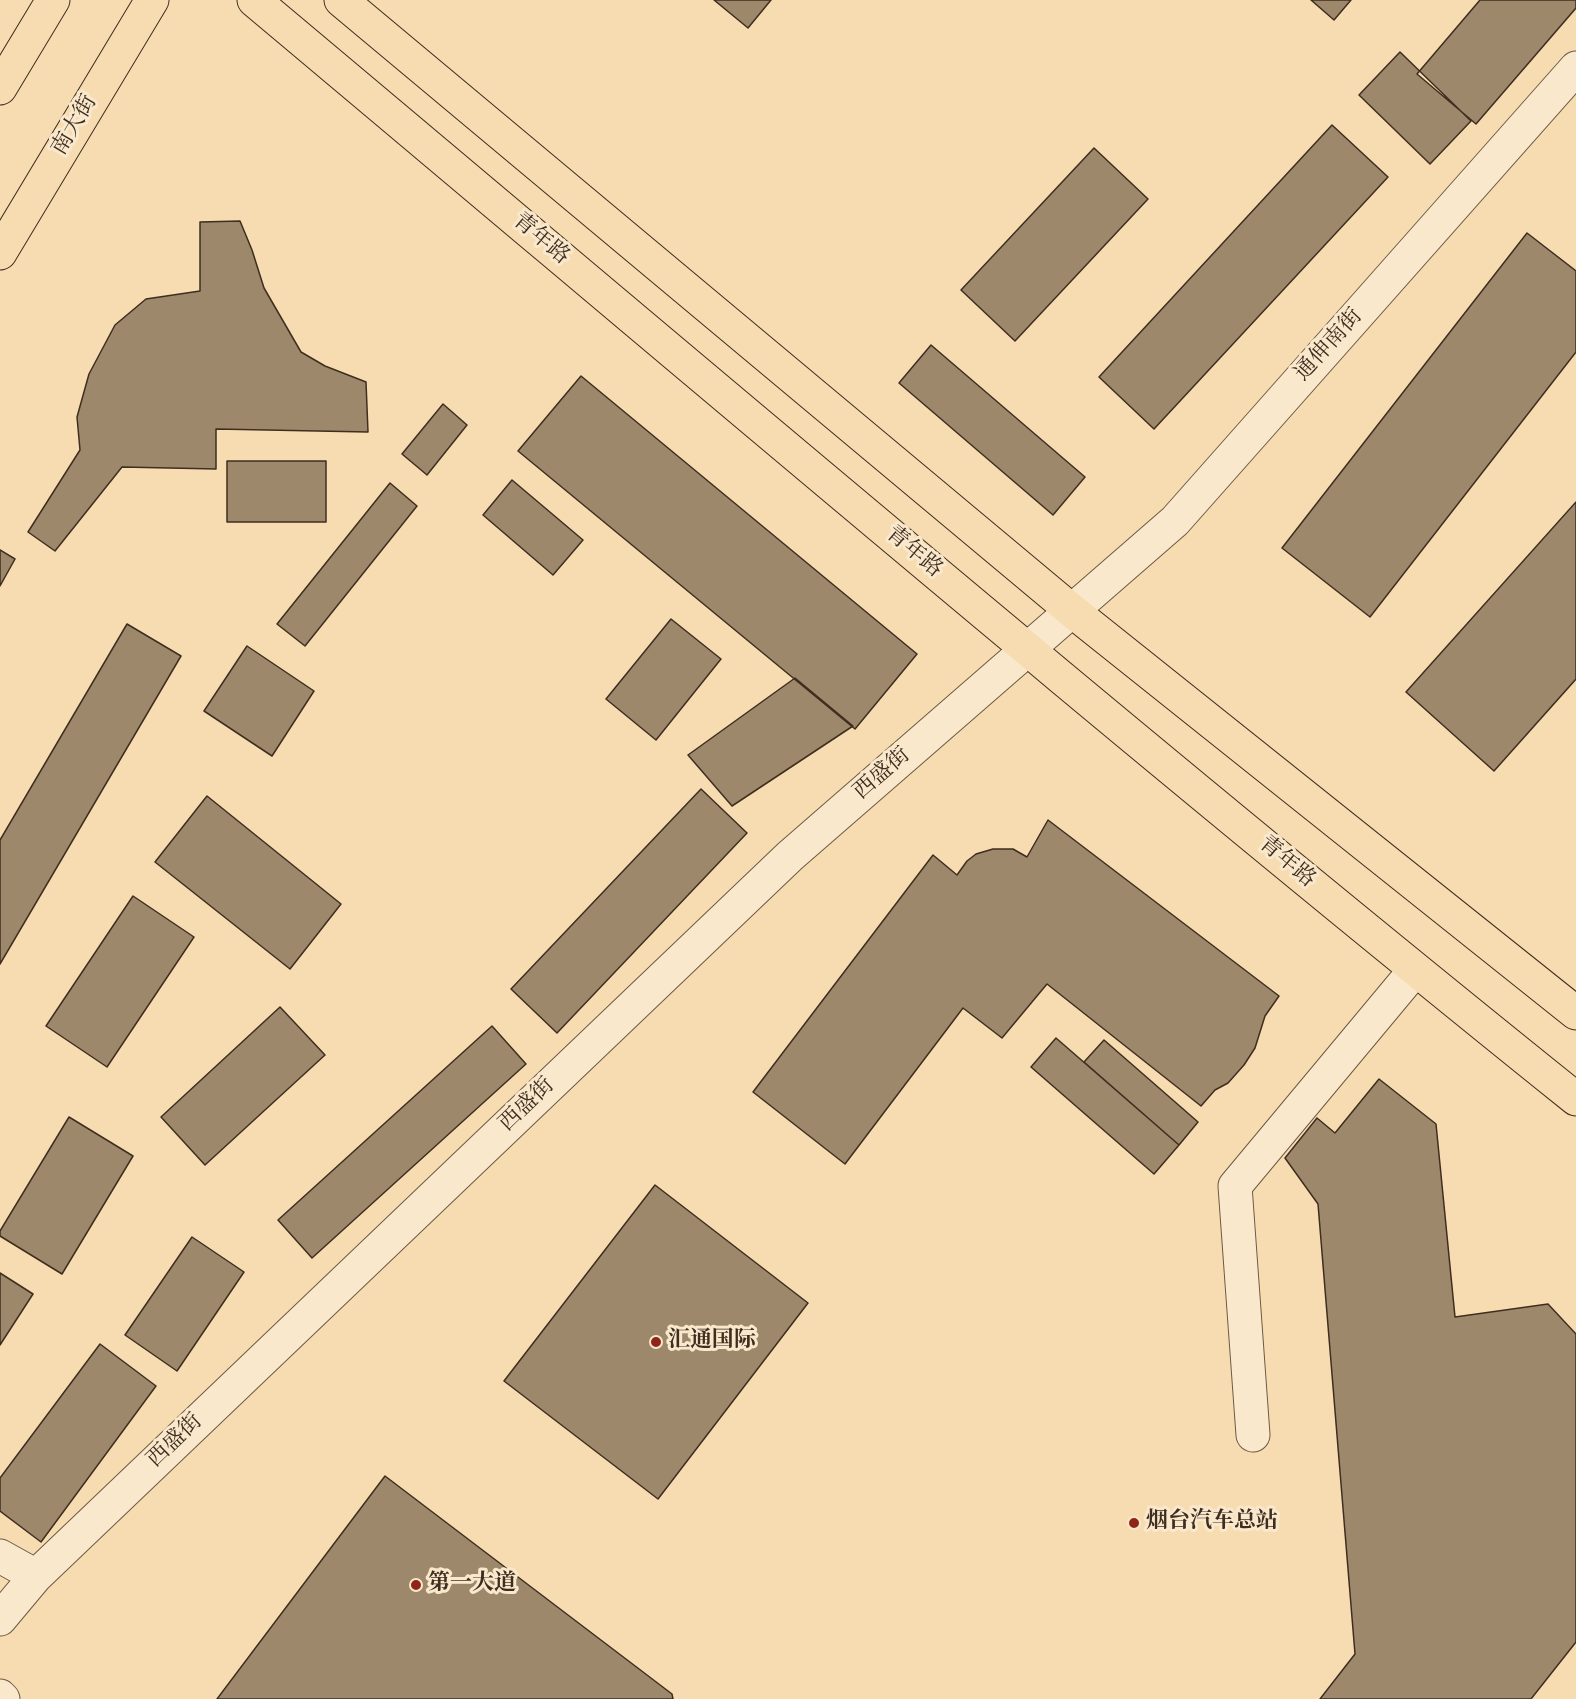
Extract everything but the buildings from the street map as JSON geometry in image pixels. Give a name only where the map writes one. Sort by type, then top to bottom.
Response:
[{"type":"main road","points":[[0,88],[52,0]]},
{"type":"main road","name":"南大街","points":[[0,253],[152,0]]},
{"type":"main road","name":"青年路","points":[[254,0],[1028,650],[1415,970],[1576,1099]]},
{"type":"main road","points":[[341,0],[1071,610],[1576,1013]]},
{"type":"street","name":"通伸南街","points":[[1071,610],[1175,520],[1576,68]]},
{"type":"street","name":"西盛街","points":[[0,1619],[36,1576],[790,856],[1071,610]]},
{"type":"street","points":[[1253,1435],[1235,1186],[1415,970]]},
{"type":"street","points":[[0,1556],[36,1576]]},
{"type":"place","name":"汇通国际","points":[[656,1342]]},
{"type":"place","name":"烟台汽车总站","points":[[1134,1523]]},
{"type":"place","name":"第一大道","points":[[416,1585]]}]
